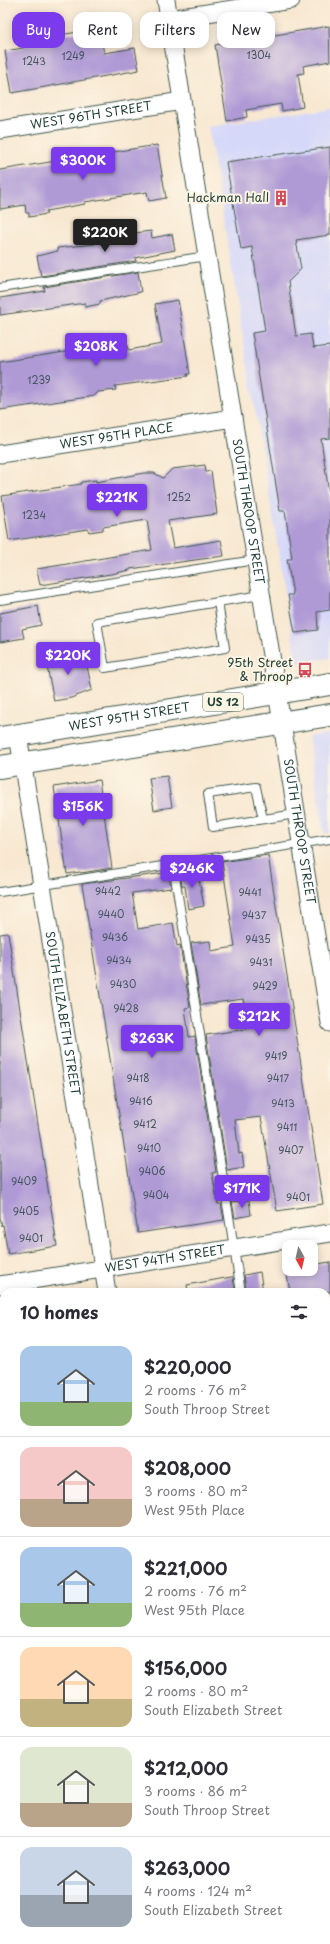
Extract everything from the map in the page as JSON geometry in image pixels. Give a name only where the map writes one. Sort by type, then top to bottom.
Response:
[{"type":"main road","name":"WEST 95TH STREET","points":[[9,736],[330,684]]},
{"type":"main road","name":"US 12","points":[[0,767],[282,722],[329,717]]},
{"type":"street","name":"SOUTH THROOP STREET","points":[[166,0],[167,12]]},
{"type":"street","points":[[209,13],[291,0]]},
{"type":"street","name":"SOUTH THROOP STREET","points":[[173,48],[330,1023]]},
{"type":"street","name":"WEST 96TH STREET","points":[[0,130],[182,101]]},
{"type":"street","name":"WEST 95TH PLACE","points":[[0,454],[233,418]]},
{"type":"street","name":"SOUTH ELIZABETH STREET","points":[[9,736],[23,763],[106,1288]]},
{"type":"street","name":"WEST 94TH STREET","points":[[0,1285],[330,1233]]},
{"type":"lane","points":[[0,288],[207,256]]},
{"type":"lane","points":[[0,600],[256,560]]},
{"type":"lane","points":[[218,602],[225,648],[104,668],[97,622],[218,602],[261,595]]},
{"type":"lane","points":[[263,819],[256,787],[208,794],[213,827],[296,814]]},
{"type":"lane","points":[[0,892],[330,839]]},
{"type":"lane","points":[[173,864],[240,1288]]},
{"type":"shaded area","points":[[330,107],[330,658],[297,663],[208,126]]},
{"type":"shaded area","points":[[330,733],[330,833],[324,834],[308,736]]},
{"type":"building","points":[[329,26],[330,61],[303,66],[304,73],[298,74],[303,107],[282,111],[281,104],[246,110],[247,117],[227,121],[215,45],[217,45],[217,48],[275,48],[275,35]]},
{"type":"building","points":[[73,33],[73,48],[103,48],[104,53],[135,48],[139,70],[12,93],[5,51],[23,48],[65,48],[65,34]]},
{"type":"building","points":[[157,145],[166,198],[149,201],[147,192],[85,202],[85,204],[46,211],[47,214],[29,217],[29,213],[26,213],[25,205],[0,209],[0,170]]},
{"type":"building","points":[[330,147],[330,235],[296,240],[301,269],[288,282],[296,336],[311,334],[313,348],[330,346],[330,438],[321,439],[330,500],[330,610],[317,612],[318,630],[295,633],[288,595],[293,595],[287,559],[292,559],[285,511],[280,511],[252,333],[265,331],[252,247],[241,249],[226,162]]},
{"type":"building","points":[[151,231],[152,238],[172,234],[175,250],[135,258],[136,261],[41,276],[37,256],[58,251],[57,248],[95,244],[94,238]]},
{"type":"building","points":[[138,272],[141,292],[100,301],[100,304],[85,307],[85,303],[0,315],[0,298],[45,291],[44,287]]},
{"type":"building","points":[[178,300],[190,374],[187,374],[188,376],[115,386],[116,390],[98,392],[94,396],[0,410],[0,362],[71,351],[71,347],[89,344],[89,349],[128,345],[129,350],[162,344],[155,304]]},
{"type":"building","points":[[205,465],[206,472],[211,471],[217,514],[168,521],[173,548],[221,540],[224,556],[130,569],[111,574],[40,585],[37,569],[152,550],[147,520],[103,527],[103,530],[89,532],[88,529],[9,541],[2,496],[81,484],[81,482],[96,480],[96,482],[144,473],[154,473],[163,478],[172,469]]},
{"type":"building","points":[[38,606],[41,625],[22,629],[24,638],[0,642],[0,613]]},
{"type":"building","points":[[84,652],[92,690],[71,698],[54,701],[45,657],[63,654],[63,656]]},
{"type":"building","points":[[167,776],[172,807],[154,810],[149,778]]},
{"type":"building","points":[[99,780],[112,868],[67,874],[54,787]]},
{"type":"building","points":[[268,855],[323,1204],[277,1211],[261,1117],[235,1120],[239,1154],[242,1153],[244,1167],[227,1170],[206,1035],[247,1029],[243,999],[201,1005],[191,943],[210,941],[211,951],[235,947],[222,862]]},
{"type":"building","points":[[197,869],[204,906],[188,909],[185,886],[182,886],[180,872]]},
{"type":"building","points":[[165,873],[166,875],[169,875],[171,888],[132,893],[138,929],[173,923],[177,946],[180,945],[190,1007],[185,1008],[189,1037],[195,1036],[216,1172],[212,1173],[218,1204],[221,1204],[224,1220],[138,1233],[82,884]]},
{"type":"building","points":[[8,933],[57,1246],[8,1254],[3,1225],[2,1226],[0,1217],[0,934]]},
{"type":"building","points":[[249,1200],[251,1215],[235,1218],[232,1202]]},
{"type":"building","points":[[330,1262],[330,1288],[289,1288],[287,1276],[318,1276],[318,1264]]},
{"type":"building","points":[[260,1272],[262,1288],[246,1288],[244,1275]]},
{"type":"building","points":[[233,1277],[234,1288],[187,1288],[187,1285]]},
{"type":"place","name":"Hackman Hall","points":[[281,198]]},
{"type":"place","name":"95th Street & Throop","points":[[305,670]]}]
